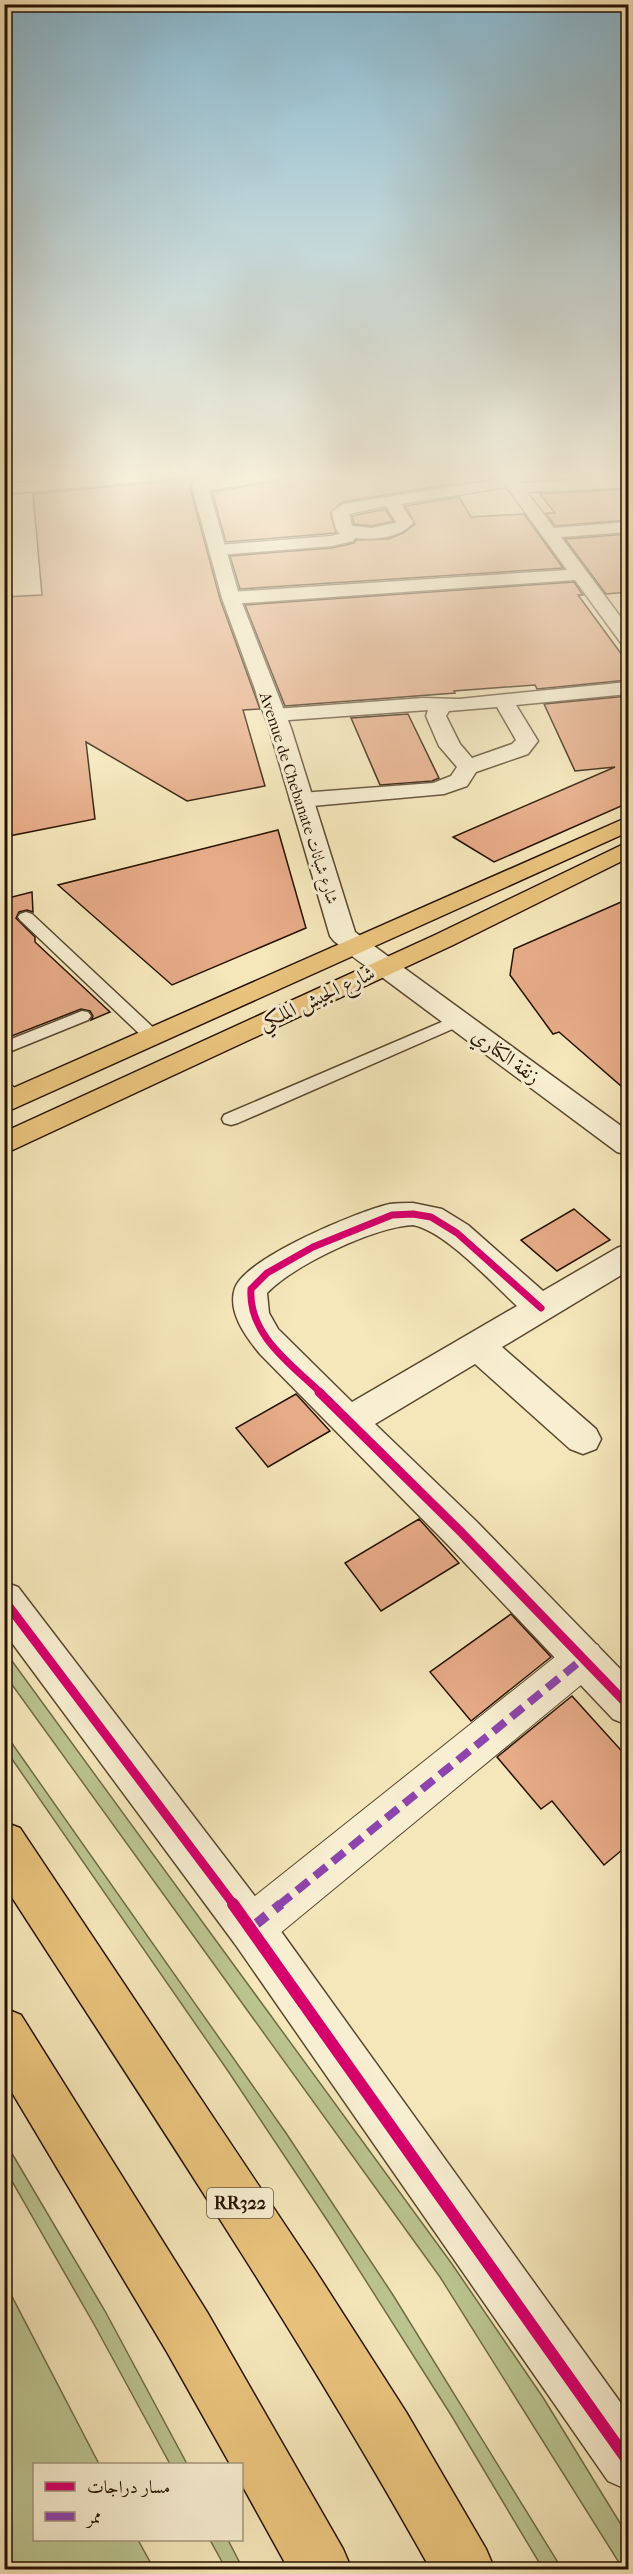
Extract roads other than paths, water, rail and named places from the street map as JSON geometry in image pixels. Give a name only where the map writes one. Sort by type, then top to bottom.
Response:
[{"type":"main road","name":"شارع الجيش الملكي","points":[[8,1097],[153,1037],[628,824]]},
{"type":"main road","name":"شارع الجيش الملكي","points":[[4,1144],[444,940],[628,849]]},
{"type":"main road","name":"RR322","points":[[4,1844],[296,2289],[386,2432],[465,2570]]},
{"type":"main road","points":[[4,2032],[187,2332],[321,2570]]},
{"type":"street","name":"Avenue de Chebanate شارع شبانات","points":[[230,594],[275,715],[301,800],[313,830],[343,936],[384,966]]},
{"type":"street","points":[[231,598],[287,594]]},
{"type":"street","points":[[602,594],[611,602],[626,633]]},
{"type":"street","points":[[275,715],[503,700],[628,688]]},
{"type":"street","points":[[301,800],[436,789],[459,781],[468,767],[526,745],[527,741],[503,700]]},
{"type":"street","points":[[442,704],[436,716],[450,746],[468,767]]},
{"type":"street","name":"زنقة الكناري","points":[[384,966],[628,1145]]},
{"type":"street","points":[[541,1308],[457,1233],[431,1217],[413,1214],[392,1215],[371,1223],[313,1247],[280,1265],[251,1289],[249,1306],[255,1323],[272,1345],[350,1421],[628,1705]]},
{"type":"street","points":[[350,1421],[628,1256]]},
{"type":"street","points":[[478,1346],[584,1439]]},
{"type":"street","points":[[4,1600],[251,1928],[628,2461]]},
{"type":"street","points":[[251,1928],[584,1658]]},
{"type":"lane","points":[[26,917],[153,1037]]},
{"type":"lane","points":[[4,1049],[82,1016]]},
{"type":"lane","points":[[231,1119],[458,1020]]}]
